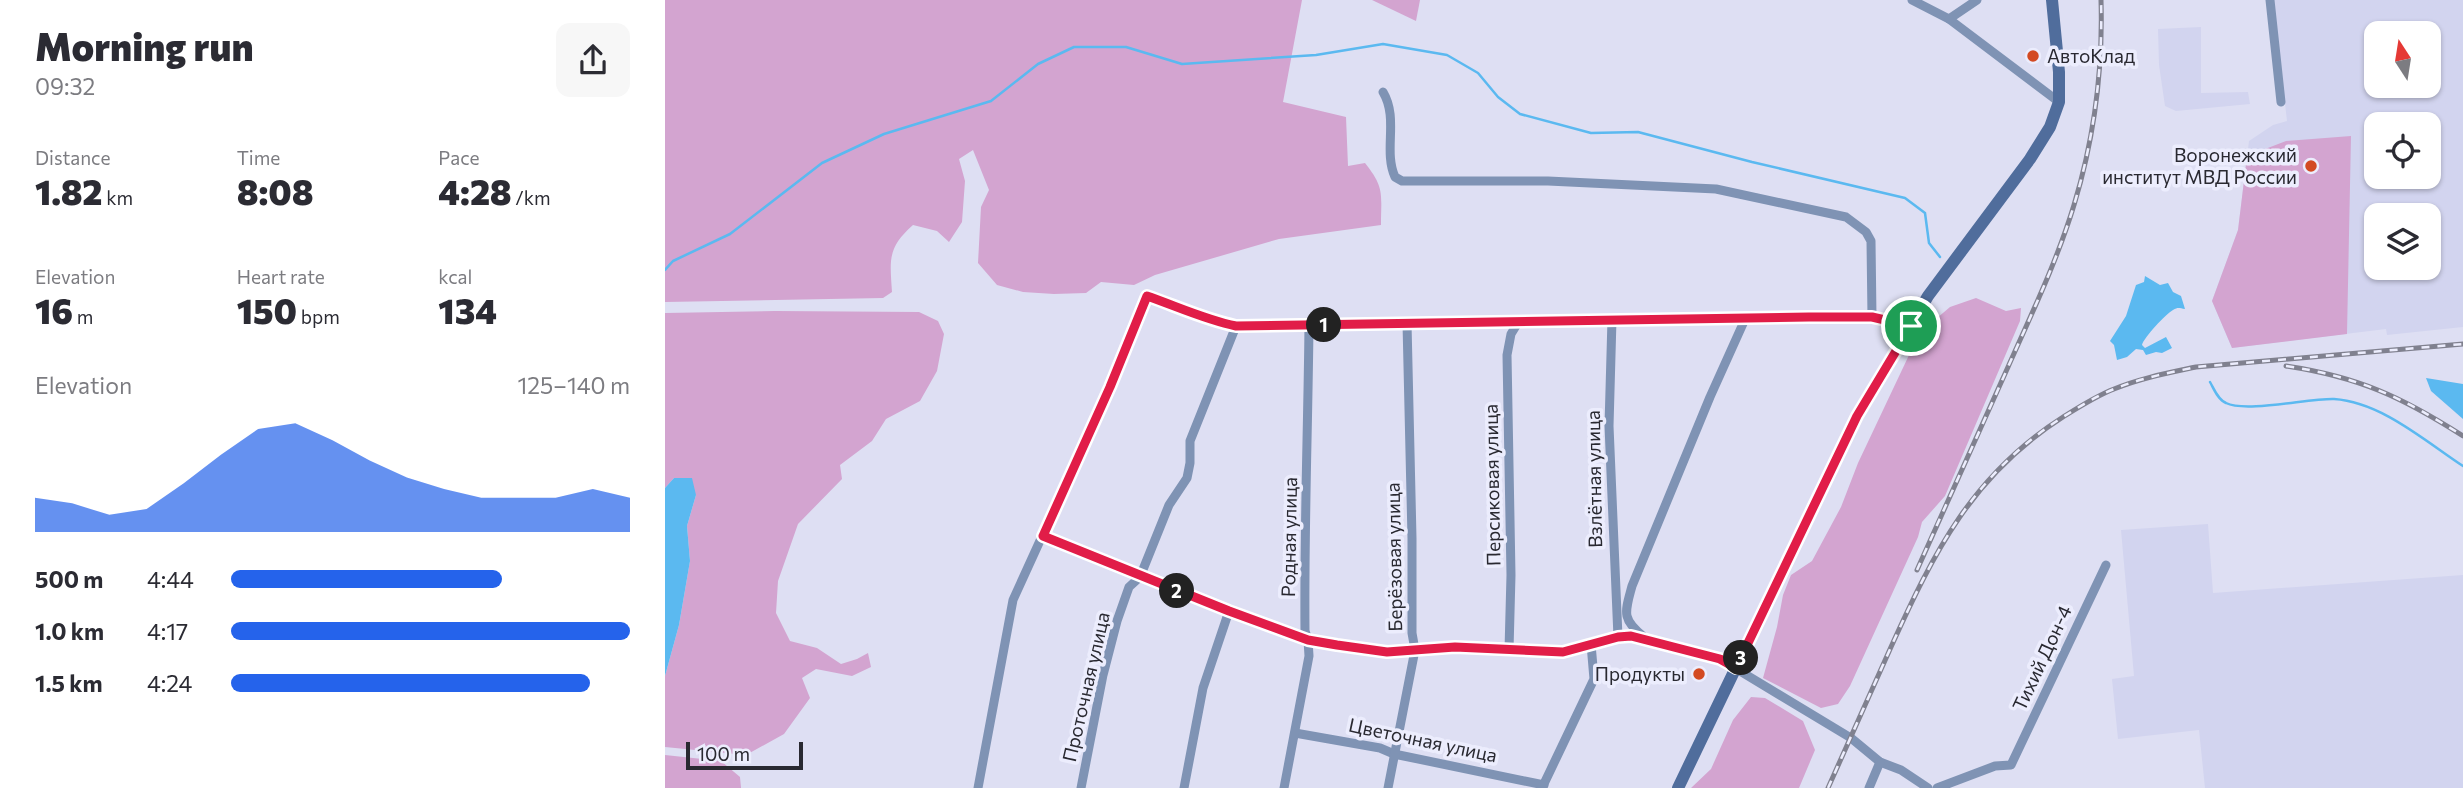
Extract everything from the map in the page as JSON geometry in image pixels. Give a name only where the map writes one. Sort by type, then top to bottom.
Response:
[{"type":"street","points":[[1912,0],[1949,19],[2059,102]]},
{"type":"street","points":[[1949,19],[1977,0]]},
{"type":"street","points":[[1678,788],[1857,416],[1928,296],[2050,127],[2059,102],[2052,0]]},
{"type":"street","points":[[2270,0],[2281,102]]},
{"type":"street","points":[[1383,92],[1389,102],[1391,117],[1390,166],[1395,177],[1402,181],[1548,181],[1716,189],[1846,217],[1857,224],[1871,241],[1872,317]]},
{"type":"street","points":[[978,788],[1013,600],[1110,387],[1147,296],[1217,322],[1236,326],[1872,317],[1911,326]]},
{"type":"street","points":[[1648,640],[1627,620],[1626,611],[1632,586],[1704,410],[1746,317]]},
{"type":"street","name":"Взлётная улица","points":[[1612,319],[1609,426],[1618,637]]},
{"type":"street","name":"Персиковая улица","points":[[1509,650],[1511,575],[1507,355],[1511,334],[1519,321]]},
{"type":"street","name":"Берёзовая улица","points":[[1388,788],[1415,650],[1412,633],[1407,323]]},
{"type":"street","name":"Проточная улица","points":[[1081,788],[1117,621],[1129,587],[1140,577],[1169,505],[1187,478],[1190,441],[1236,326]]},
{"type":"street","name":"Родная улица","points":[[1284,788],[1309,656],[1305,631],[1304,563],[1308,479],[1309,326]]},
{"type":"street","points":[[1043,536],[1140,577],[1308,640],[1387,652],[1455,647],[1563,652],[1631,636],[1720,659],[1843,733],[1880,762],[1901,770],[1928,788]]},
{"type":"street","name":"Тихий Дон-4","points":[[1937,788],[1994,766],[2011,765],[2106,565]]},
{"type":"street","points":[[1184,788],[1203,688],[1229,611]]},
{"type":"street","points":[[1543,786],[1594,679],[1591,644]]},
{"type":"street","name":"Цветочная улица","points":[[1295,733],[1380,748],[1394,754],[1543,786]]},
{"type":"street","points":[[1869,788],[1880,762]]},
{"type":"shaded area","points":[[665,0],[1302,0],[1283,102],[1346,117],[1348,166],[1365,163],[1376,179],[1381,192],[1381,225],[1279,239],[1155,275],[1134,285],[1101,282],[1086,293],[1023,292],[997,285],[978,263],[981,207],[989,190],[973,150],[959,159],[965,181],[962,222],[949,242],[937,231],[913,225],[894,248],[891,263],[892,292],[883,298],[665,302]]},
{"type":"shaded area","points":[[1372,0],[1420,0],[1416,21]]},
{"type":"shaded area","name":"Воронежский институт МВД России","points":[[2273,0],[2463,0],[2463,327],[2387,335],[2386,329],[2232,348],[2212,301],[2238,230],[2249,141],[2273,125],[2287,121]]},
{"type":"shaded area","points":[[2201,27],[2201,93],[2248,92],[2250,104],[2176,111],[2165,106],[2159,65],[2158,29]]},
{"type":"shaded area","points":[[2351,136],[2347,334],[2232,348],[2212,301],[2238,230],[2247,156],[2286,141]]},
{"type":"shaded area","points":[[1976,298],[2006,311],[2021,308],[2020,321],[1945,496],[1922,522],[1918,537],[1850,686],[1838,704],[1821,708],[1763,678],[1783,595],[1791,575],[1812,561],[1841,507],[1858,463],[1910,353],[1930,324],[1950,307]]},
{"type":"shaded area","points":[[919,312],[938,321],[944,334],[937,371],[920,401],[886,419],[872,441],[840,465],[842,479],[798,524],[778,581],[776,613],[790,641],[817,648],[841,664],[868,653],[871,667],[852,676],[816,669],[802,678],[810,698],[784,734],[746,755],[665,747],[665,676],[679,625],[690,561],[687,526],[696,495],[674,478],[665,488],[665,313]]},
{"type":"shaded area","points":[[2208,524],[2213,593],[2463,575],[2463,788],[2205,788],[2199,730],[2118,739],[2112,679],[2134,676],[2121,530]]},
{"type":"shaded area","points":[[1751,697],[1765,698],[1803,721],[1815,750],[1799,788],[1691,788],[1711,769],[1733,720]]},
{"type":"shaded area","points":[[665,755],[721,761],[740,777],[741,788],[665,788]]},
{"type":"water","points":[[2145,276],[2160,285],[2168,283],[2173,292],[2181,296],[2185,309],[2177,308],[2170,312],[2151,331],[2142,345],[2145,348],[2166,337],[2172,348],[2162,353],[2146,355],[2143,350],[2136,349],[2127,357],[2117,360],[2114,345],[2110,341],[2126,316],[2136,285],[2144,282]]},
{"type":"water","points":[[2426,378],[2463,384],[2463,419],[2431,391]]},
{"type":"water","points":[[674,478],[692,478],[696,495],[687,526],[690,561],[679,625],[665,676],[665,488]]},
{"type":"waterway","points":[[665,270],[673,261],[730,234],[822,163],[884,134],[991,101],[1038,64],[1074,47],[1126,47],[1182,64],[1316,55],[1383,44],[1447,55],[1478,73],[1498,97],[1520,114],[1591,133],[1638,132],[1905,198],[1925,213],[1929,243],[1940,257]]},
{"type":"waterway","points":[[2210,382],[2221,399],[2235,406],[2334,399],[2369,407],[2402,424],[2463,466]]},
{"type":"railway","points":[[1917,570],[2044,287],[2074,205],[2087,155],[2096,103],[2101,0]]},
{"type":"railway","points":[[1828,788],[1923,579],[1959,518],[2004,464],[2063,417],[2094,398],[2124,385],[2196,367],[2463,344]]},
{"type":"railway","points":[[2286,366],[2336,376],[2379,390],[2420,410],[2463,436]]},
{"type":"place","name":"АвтоКлад","points":[[2033,56]]},
{"type":"place","name":"Воронежский институт МВД России","points":[[2311,166]]},
{"type":"place","name":"Продукты","points":[[1699,674]]},
{"type":"route","points":[[1147,296],[1217,322],[1236,326],[1872,317],[1911,326],[1857,416],[1736,668],[1720,659],[1631,636],[1563,652],[1455,647],[1387,652],[1308,640],[1140,577],[1043,536],[1110,387],[1147,296]]}]
